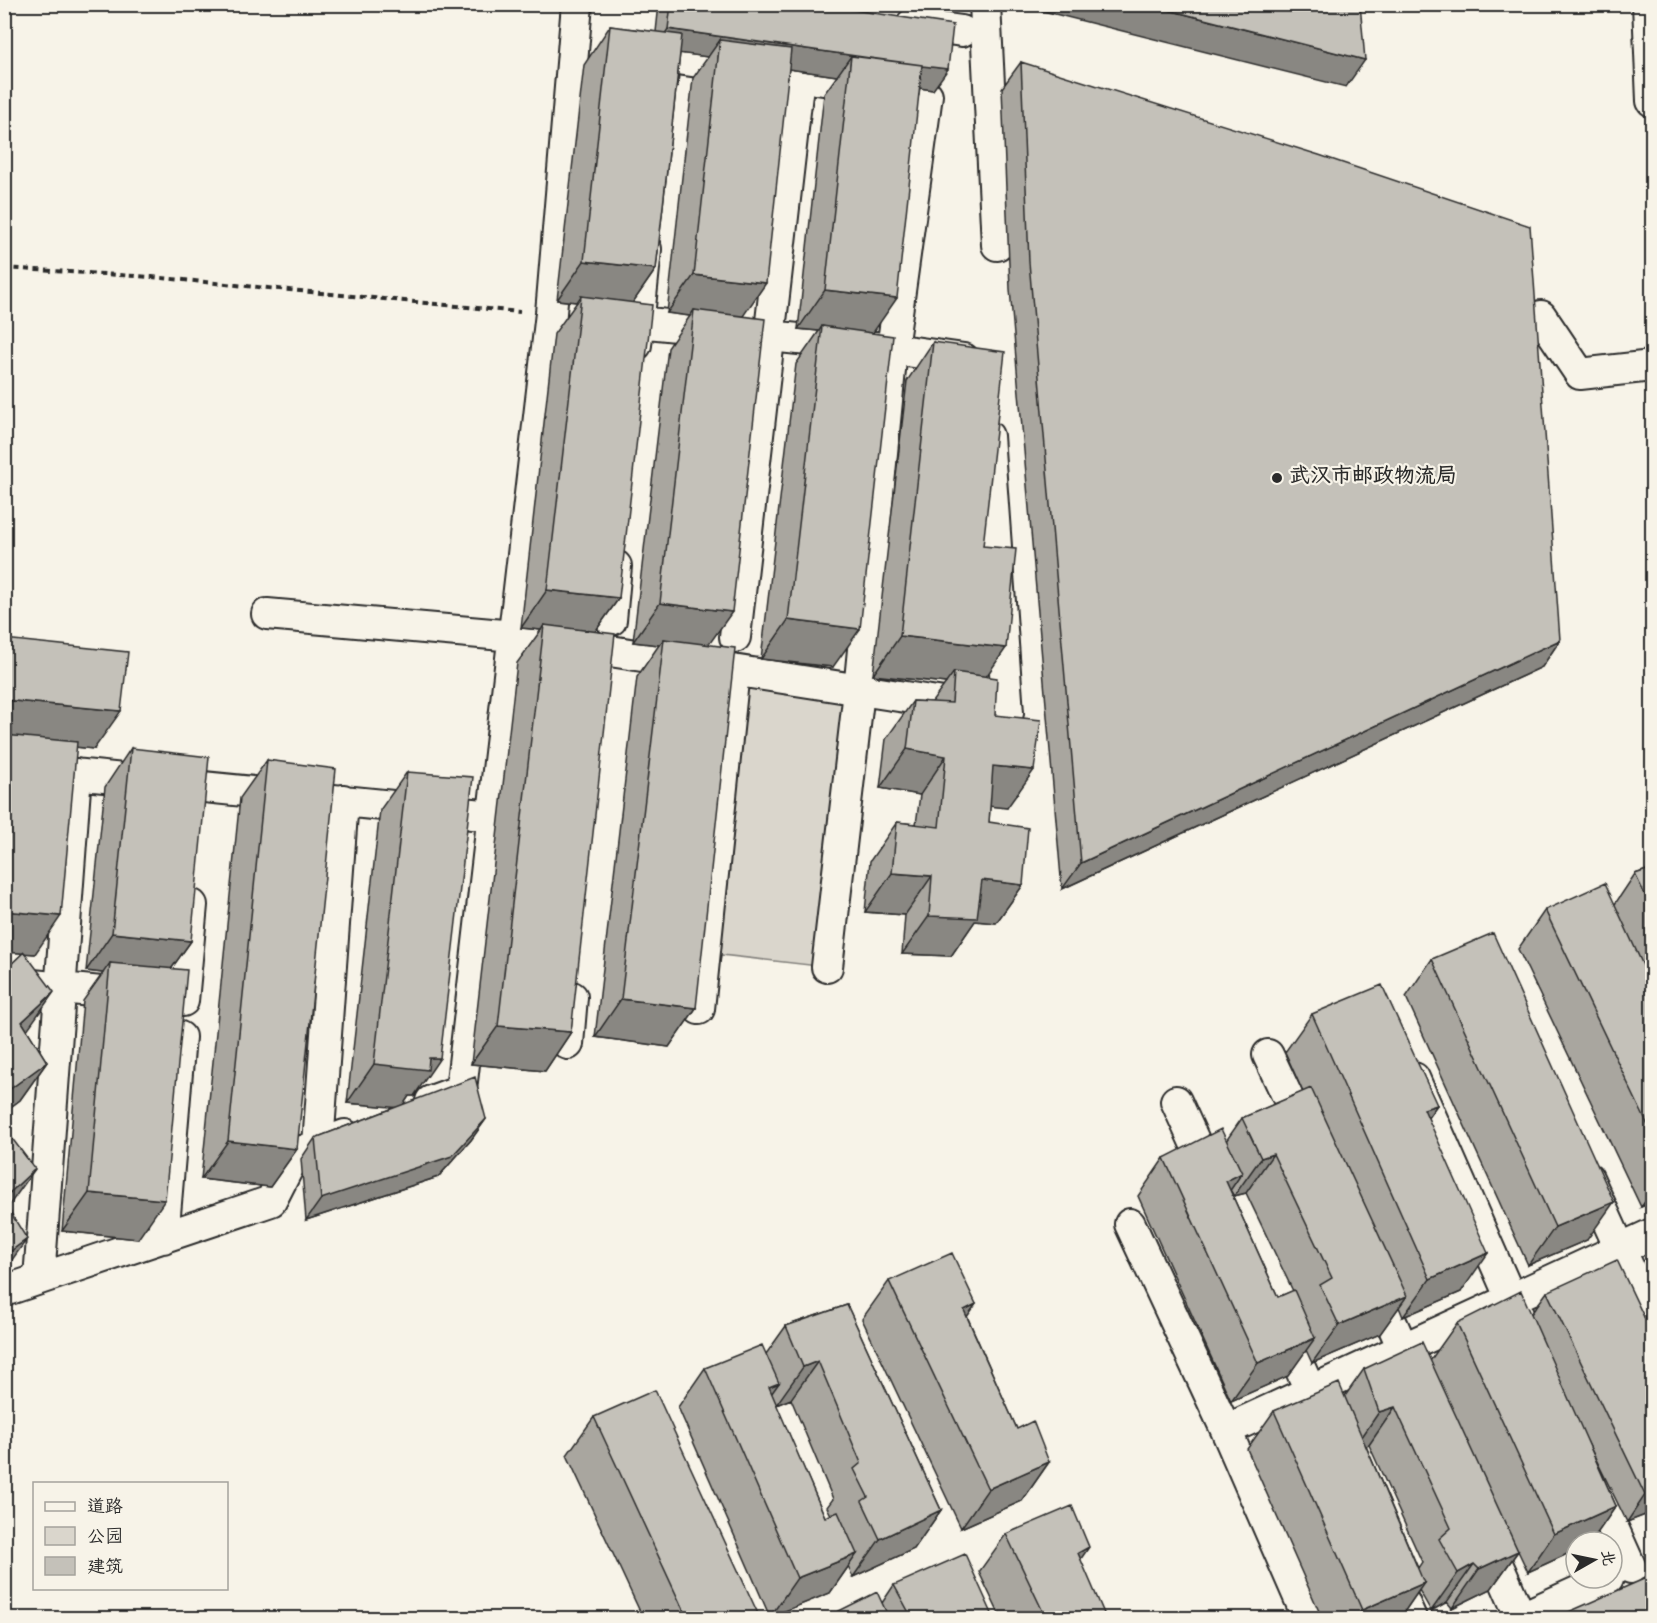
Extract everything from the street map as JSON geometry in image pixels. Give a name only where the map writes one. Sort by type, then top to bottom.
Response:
[{"type":"street","points":[[406,1111],[461,1090],[551,312],[577,4]]},
{"type":"street","points":[[985,4],[997,245]]},
{"type":"street","points":[[1648,4],[1653,102]]},
{"type":"street","points":[[880,19],[962,31]]},
{"type":"street","points":[[659,114],[664,57],[927,95],[892,350],[859,691],[827,967]]},
{"type":"street","points":[[735,637],[799,76]]},
{"type":"street","points":[[634,369],[649,218]]},
{"type":"street","points":[[551,312],[982,362],[983,373]]},
{"type":"street","points":[[1541,316],[1580,374],[1653,366]]},
{"type":"street","points":[[267,614],[514,636],[604,662],[734,671],[1008,712],[986,408]]},
{"type":"street","points":[[611,620],[619,536]]},
{"type":"street","points":[[699,1009],[734,671]]},
{"type":"street","points":[[4,767],[76,774],[203,799],[343,800],[493,816]]},
{"type":"street","points":[[39,1279],[76,774]]},
{"type":"street","points":[[318,1145],[343,800]]},
{"type":"street","points":[[163,1238],[195,882]]},
{"type":"street","points":[[568,1044],[575,972]]},
{"type":"street","points":[[4,982],[183,1000]]},
{"type":"street","points":[[1401,1050],[1536,1354]]},
{"type":"street","points":[[1268,1054],[1317,1160]]},
{"type":"street","points":[[1176,1101],[1226,1208]]},
{"type":"street","points":[[4,1291],[271,1201],[295,1154],[373,1124]]},
{"type":"street","points":[[1577,1154],[1653,1319]]},
{"type":"street","points":[[1130,1224],[1226,1430],[1308,1618]]},
{"type":"street","points":[[1226,1430],[1653,1234]]},
{"type":"street","points":[[1360,1255],[1432,1414]]},
{"type":"street","points":[[1271,1305],[1339,1456]]},
{"type":"street","points":[[1474,1510],[1521,1618],[1626,1570],[1583,1461]]},
{"type":"street","points":[[1377,1543],[1411,1618]]},
{"type":"path","points":[[4,268],[152,276],[482,309],[551,312]]},
{"type":"green space","points":[[734,671],[859,691],[827,967],[704,953]]},
{"type":"building","points":[[671,4],[814,4],[953,25],[948,69],[668,29]]},
{"type":"building","points":[[1145,4],[1360,4],[1365,60]]},
{"type":"building","points":[[610,26],[682,35],[656,269],[584,261]]},
{"type":"building","points":[[720,40],[791,49],[766,283],[694,275]]},
{"type":"building","points":[[851,56],[922,65],[897,298],[825,290]]},
{"type":"building","name":"武汉市邮政物流局","points":[[1021,62],[1319,155],[1530,226],[1560,640],[1081,863],[1029,262]]},
{"type":"building","points":[[581,296],[652,305],[619,598],[547,590]]},
{"type":"building","points":[[694,310],[765,319],[732,612],[660,603]]},
{"type":"building","points":[[822,326],[893,336],[860,629],[788,620]]},
{"type":"building","points":[[933,342],[1005,352],[983,546],[1016,549],[1006,648],[900,636]]},
{"type":"building","points":[[544,625],[615,634],[571,1032],[498,1026]]},
{"type":"building","points":[[4,639],[128,652],[121,711],[4,700]]},
{"type":"building","points":[[664,639],[735,648],[696,1008],[621,999]]},
{"type":"building","points":[[954,672],[997,678],[995,715],[1041,720],[1034,770],[993,766],[989,822],[1028,828],[1023,885],[982,880],[977,918],[929,916],[932,876],[892,873],[897,822],[939,827],[946,756],[907,749],[913,701],[952,703]]},
{"type":"building","points":[[4,735],[77,742],[61,916],[4,911]]},
{"type":"building","points":[[131,748],[209,757],[191,941],[112,933]]},
{"type":"building","points":[[267,760],[336,769],[297,1149],[228,1141]]},
{"type":"building","points":[[407,772],[473,777],[440,1058],[429,1058],[428,1070],[374,1064]]},
{"type":"building","points":[[1653,868],[1653,911],[1635,874]]},
{"type":"building","points":[[1605,883],[1653,987],[1653,1136],[1545,910]]},
{"type":"building","points":[[1493,933],[1614,1202],[1555,1227],[1432,959]]},
{"type":"building","points":[[24,952],[54,992],[22,1022],[47,1062],[10,1089],[4,1083],[4,968],[7,968]]},
{"type":"building","points":[[110,963],[187,970],[165,1200],[89,1193]]},
{"type":"building","points":[[1382,985],[1437,1105],[1424,1109],[1488,1253],[1430,1279],[1312,1014]]},
{"type":"building","points":[[475,1077],[486,1119],[452,1156],[321,1199],[315,1138]]},
{"type":"building","points":[[1311,1088],[1407,1296],[1339,1325],[1320,1285],[1332,1278],[1273,1154],[1261,1158],[1242,1118]]},
{"type":"building","points":[[1221,1129],[1242,1173],[1226,1181],[1278,1297],[1294,1290],[1315,1338],[1258,1363],[1164,1158]]},
{"type":"building","points":[[4,1130],[35,1169],[4,1198]]},
{"type":"building","points":[[4,1202],[27,1239],[4,1256]]},
{"type":"building","points":[[952,1253],[976,1304],[964,1310],[1017,1429],[1033,1421],[1049,1462],[988,1489],[889,1281]]},
{"type":"building","points":[[1617,1260],[1653,1336],[1653,1492],[1645,1495],[1547,1292]]},
{"type":"building","points":[[1521,1291],[1616,1506],[1554,1534],[1457,1323]]},
{"type":"building","points":[[847,1305],[941,1510],[880,1539],[862,1501],[868,1497],[854,1469],[861,1463],[818,1361],[803,1367],[786,1326]]},
{"type":"building","points":[[1422,1342],[1518,1551],[1479,1569],[1474,1564],[1458,1573],[1439,1539],[1451,1528],[1395,1407],[1379,1412],[1364,1369]]},
{"type":"building","points":[[762,1345],[779,1383],[769,1387],[825,1517],[838,1512],[857,1554],[797,1578],[705,1368]]},
{"type":"building","points":[[1339,1383],[1424,1583],[1362,1610],[1274,1411]]},
{"type":"building","points":[[655,1390],[760,1618],[687,1618],[594,1417]]},
{"type":"building","points":[[1072,1506],[1089,1547],[1078,1553],[1106,1618],[1046,1618],[1006,1534]]},
{"type":"building","points":[[965,1554],[994,1618],[912,1618],[894,1585]]},
{"type":"building","points":[[1653,1575],[1653,1618],[1555,1618],[1619,1590],[1624,1590],[1624,1588]]},
{"type":"building","points":[[877,1592],[889,1618],[825,1618]]},
{"type":"place","name":"武汉市邮政物流局","points":[[1277,478]]}]
